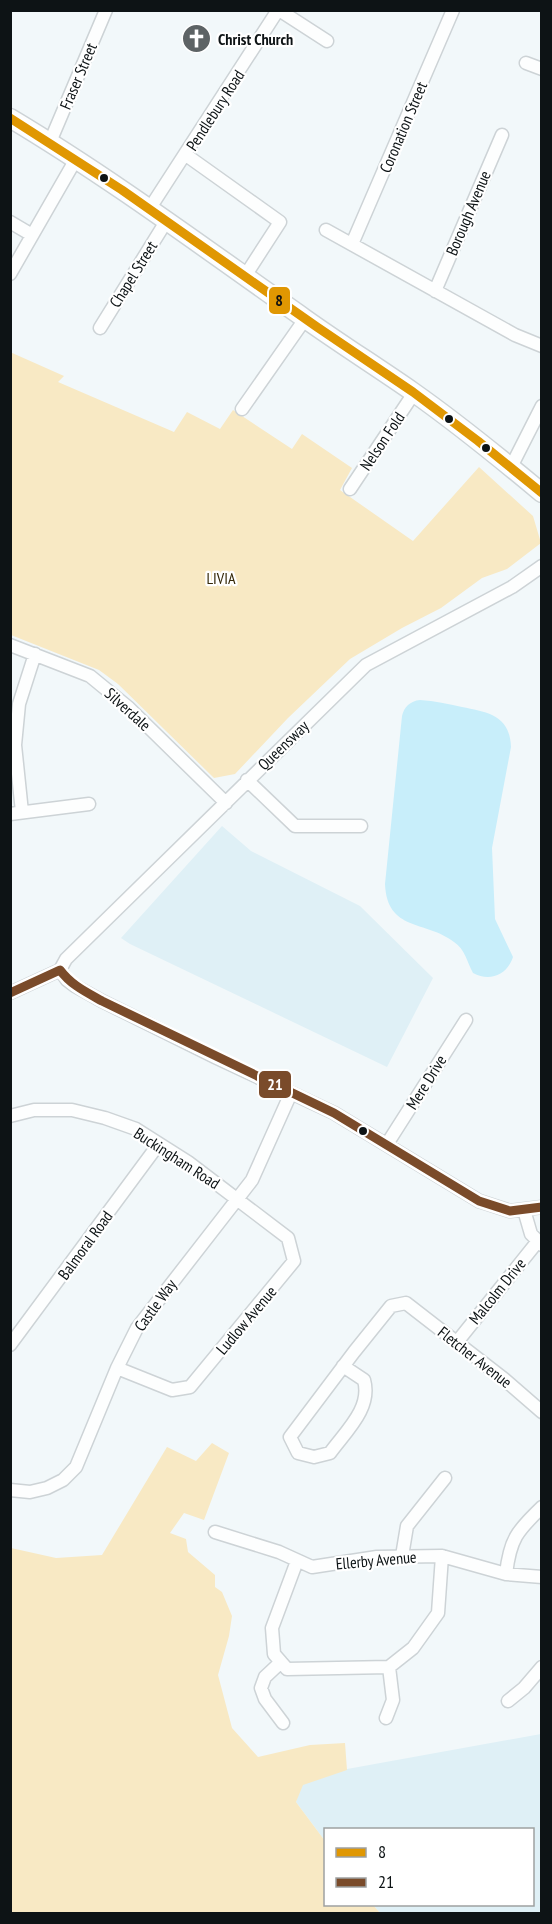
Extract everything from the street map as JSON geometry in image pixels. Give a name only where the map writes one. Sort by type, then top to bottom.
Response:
[{"type":"main road","points":[[10,118],[150,208],[305,319],[414,393],[542,493]]},
{"type":"street","name":"Fraser Street","points":[[50,142],[106,10]]},
{"type":"street","points":[[279,10],[327,41]]},
{"type":"street","name":"Pendlebury Road","points":[[150,208],[279,10]]},
{"type":"street","name":"Coronation Street","points":[[352,244],[453,10]]},
{"type":"street","points":[[526,63],[542,69]]},
{"type":"street","name":"Borough Avenue","points":[[435,291],[502,135]]},
{"type":"street","points":[[186,155],[280,222],[245,276]]},
{"type":"street","points":[[10,274],[76,159]]},
{"type":"street","name":"Chapel Street","points":[[100,328],[167,220]]},
{"type":"street","points":[[10,222],[32,235]]},
{"type":"street","points":[[326,230],[515,335],[542,346]]},
{"type":"street","points":[[242,409],[305,319]]},
{"type":"street","name":"Nelson Fold","points":[[350,489],[414,393]]},
{"type":"street","points":[[511,468],[542,406]]},
{"type":"street","name":"Queensway","points":[[60,970],[66,959],[366,665],[512,587],[542,566]]},
{"type":"street","name":"Silverdale","points":[[10,645],[90,676],[129,708],[226,803]]},
{"type":"street","points":[[35,654],[19,704],[15,745],[16,813],[89,804]]},
{"type":"street","points":[[247,780],[296,826],[361,826]]},
{"type":"street","points":[[10,993],[60,970],[75,986],[102,1001],[334,1113],[479,1201],[510,1211],[542,1207]]},
{"type":"street","name":"Mere Drive","points":[[387,1144],[466,1020]]},
{"type":"street","name":"Castle Way","points":[[10,1490],[38,1491],[55,1485],[76,1467],[117,1368],[137,1328],[252,1180],[291,1093]]},
{"type":"street","name":"Buckingham Road","points":[[10,1116],[34,1110],[72,1110],[105,1118],[136,1130],[188,1162],[237,1198]]},
{"type":"street","name":"Balmoral Road","points":[[10,1345],[158,1145]]},
{"type":"street","name":"Ludlow Avenue","points":[[117,1368],[172,1390],[190,1388],[294,1261],[288,1238],[237,1198]]},
{"type":"street","points":[[524,1210],[531,1234],[540,1243]]},
{"type":"street","name":"Malcolm Drive","points":[[457,1342],[540,1243]]},
{"type":"street","name":"Fletcher Avenue","points":[[343,1366],[391,1306],[406,1303],[504,1379],[542,1412]]},
{"type":"street","points":[[343,1366],[364,1380],[367,1390],[364,1407],[330,1453],[314,1457],[298,1454],[290,1437],[343,1366]]},
{"type":"street","points":[[402,1557],[406,1526],[444,1478]]},
{"type":"street","points":[[506,1574],[508,1554],[519,1529],[542,1507]]},
{"type":"street","name":"Ellerby Avenue","points":[[215,1532],[279,1552],[312,1567],[377,1557],[442,1556],[506,1574],[542,1577]]},
{"type":"street","points":[[297,1560],[272,1628],[274,1654],[287,1669],[389,1667],[413,1648],[438,1613],[442,1556]]},
{"type":"street","points":[[281,1662],[265,1677],[261,1688],[265,1699],[283,1724]]},
{"type":"street","points":[[386,1718],[393,1700],[389,1667]]},
{"type":"street","points":[[508,1701],[524,1688],[542,1667]]},
{"type":"shaded area","points":[[222,826],[251,851],[360,906],[433,978],[387,1067],[121,938]]},
{"type":"shaded area","points":[[541,1734],[541,1913],[380,1913],[374,1906],[534,1906],[534,1828],[324,1828],[324,1840],[296,1802],[303,1777]]},
{"type":"green space","name":"LIVIA","points":[[10,352],[64,376],[58,382],[174,432],[187,412],[220,429],[233,410],[292,449],[302,434],[352,468],[340,490],[413,541],[479,467],[533,516],[541,543],[507,569],[482,578],[441,608],[350,659],[288,718],[235,774],[214,778],[118,684],[99,670],[11,635]]},
{"type":"green space","points":[[212,1443],[229,1453],[204,1520],[184,1513],[170,1533],[186,1539],[188,1552],[215,1575],[215,1587],[222,1592],[232,1616],[218,1675],[232,1728],[258,1757],[310,1745],[345,1743],[347,1770],[303,1785],[296,1802],[324,1840],[324,1906],[374,1906],[380,1913],[11,1913],[11,1548],[56,1558],[102,1555],[167,1447],[196,1461]]},
{"type":"water","points":[[420,700],[488,713],[502,722],[510,736],[511,747],[492,848],[495,919],[513,957],[507,968],[492,977],[473,973],[458,945],[443,935],[400,918],[387,899],[385,884],[402,716],[408,705]]},
{"type":"transit line","name":"8","points":[[10,118],[122,190],[413,392],[542,493]]},
{"type":"transit line","name":"21","points":[[10,993],[60,970],[74,984],[102,1001],[334,1113],[479,1201],[510,1211],[542,1207]]},
{"type":"place","name":"Christ Church","points":[[197,39]]}]
